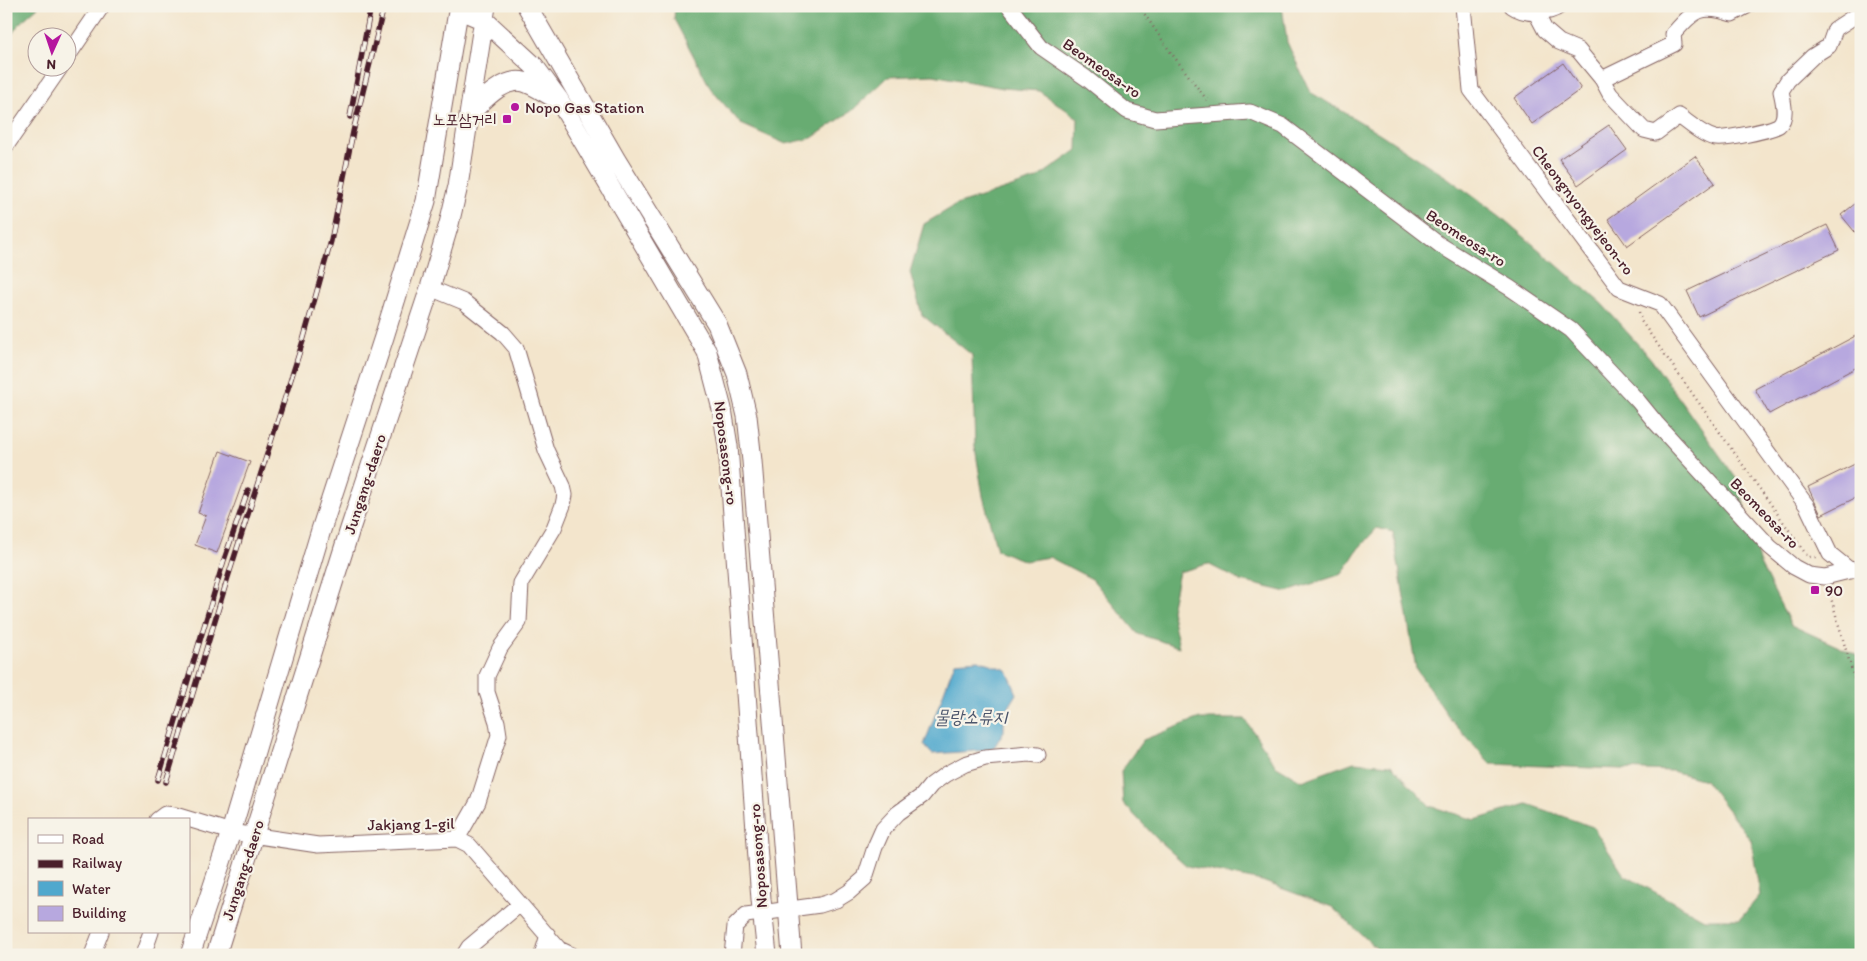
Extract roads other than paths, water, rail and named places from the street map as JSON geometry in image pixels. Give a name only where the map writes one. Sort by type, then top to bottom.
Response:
[{"type":"main road","name":"Noposasong-ro","points":[[527,6],[616,160],[716,324],[737,374],[747,416],[752,460],[792,955]]},
{"type":"main road","name":"Noposasong-ro","points":[[458,8],[485,13],[534,66],[559,100],[707,352],[722,409],[728,446],[767,955]]},
{"type":"main road","name":"Jungang-daero","points":[[190,955],[231,832],[321,530],[426,201],[458,8]]},
{"type":"main road","name":"Jungang-daero","points":[[216,955],[350,529],[430,288],[449,224],[458,186],[485,13]]},
{"type":"main road","points":[[469,115],[490,93],[510,83],[523,82],[559,100]]},
{"type":"street","points":[[78,41],[102,6]]},
{"type":"street","name":"Beomeosa-ro","points":[[1009,6],[1041,46],[1086,78],[1126,111],[1155,119],[1250,112],[1283,126],[1440,245],[1510,288],[1571,330],[1770,547],[1794,568],[1809,575],[1825,578],[1856,570]]},
{"type":"street","name":"Cheongnyongyejeon-ro","points":[[1463,6],[1471,90],[1619,288],[1660,304],[1807,506],[1830,554],[1856,570]]},
{"type":"street","points":[[1512,6],[1536,13],[1556,9],[1560,6]]},
{"type":"street","points":[[1602,79],[1674,44],[1673,34],[1691,14],[1700,10],[1719,10],[1732,14],[1748,6]]},
{"type":"street","points":[[1536,13],[1545,30],[1559,42],[1578,50],[1602,79],[1610,94],[1644,130],[1656,133],[1679,116],[1695,128],[1715,138],[1761,131],[1779,124],[1784,115],[1780,92],[1788,80],[1813,56],[1829,46],[1835,29],[1861,12]]},
{"type":"street","points":[[6,146],[53,78]]},
{"type":"street","points":[[430,288],[464,302],[503,332],[516,348],[546,450],[563,486],[564,495],[563,505],[554,528],[521,583],[519,622],[500,648],[487,676],[486,692],[497,722],[499,735],[478,802],[457,839]]},
{"type":"street","points":[[732,955],[735,926],[746,915],[820,905],[836,900],[850,892],[865,878],[875,847],[883,830],[898,813],[922,796],[931,785],[946,774],[965,764],[985,758],[1029,754],[1038,755]]},
{"type":"street","name":"Jakjang 1-gil","points":[[160,818],[165,814],[185,818]]},
{"type":"street","name":"Jakjang 1-gil","points":[[190,820],[231,832],[318,845],[457,839],[469,845],[559,949],[572,955]]},
{"type":"street","points":[[464,955],[476,940],[520,904]]},
{"type":"street","points":[[92,955],[100,934]]},
{"type":"street","points":[[143,955],[150,934]]},
{"type":"street","points":[[542,955],[548,935]]},
{"type":"water","name":"물랑소류지","points":[[978,660],[1007,670],[1017,694],[1004,715],[1004,731],[993,749],[932,754],[924,745],[955,662]]},
{"type":"railway","points":[[350,117],[371,6]]},
{"type":"railway","points":[[166,782],[228,577],[303,341],[331,241],[353,132],[384,6]]},
{"type":"railway","points":[[158,780],[224,560],[248,490]]},
{"type":"place","name":"Nopo Gas Station","points":[[515,107]]},
{"type":"place","name":"노포삼거리","points":[[507,119]]},
{"type":"place","name":"90","points":[[1815,590]]}]
